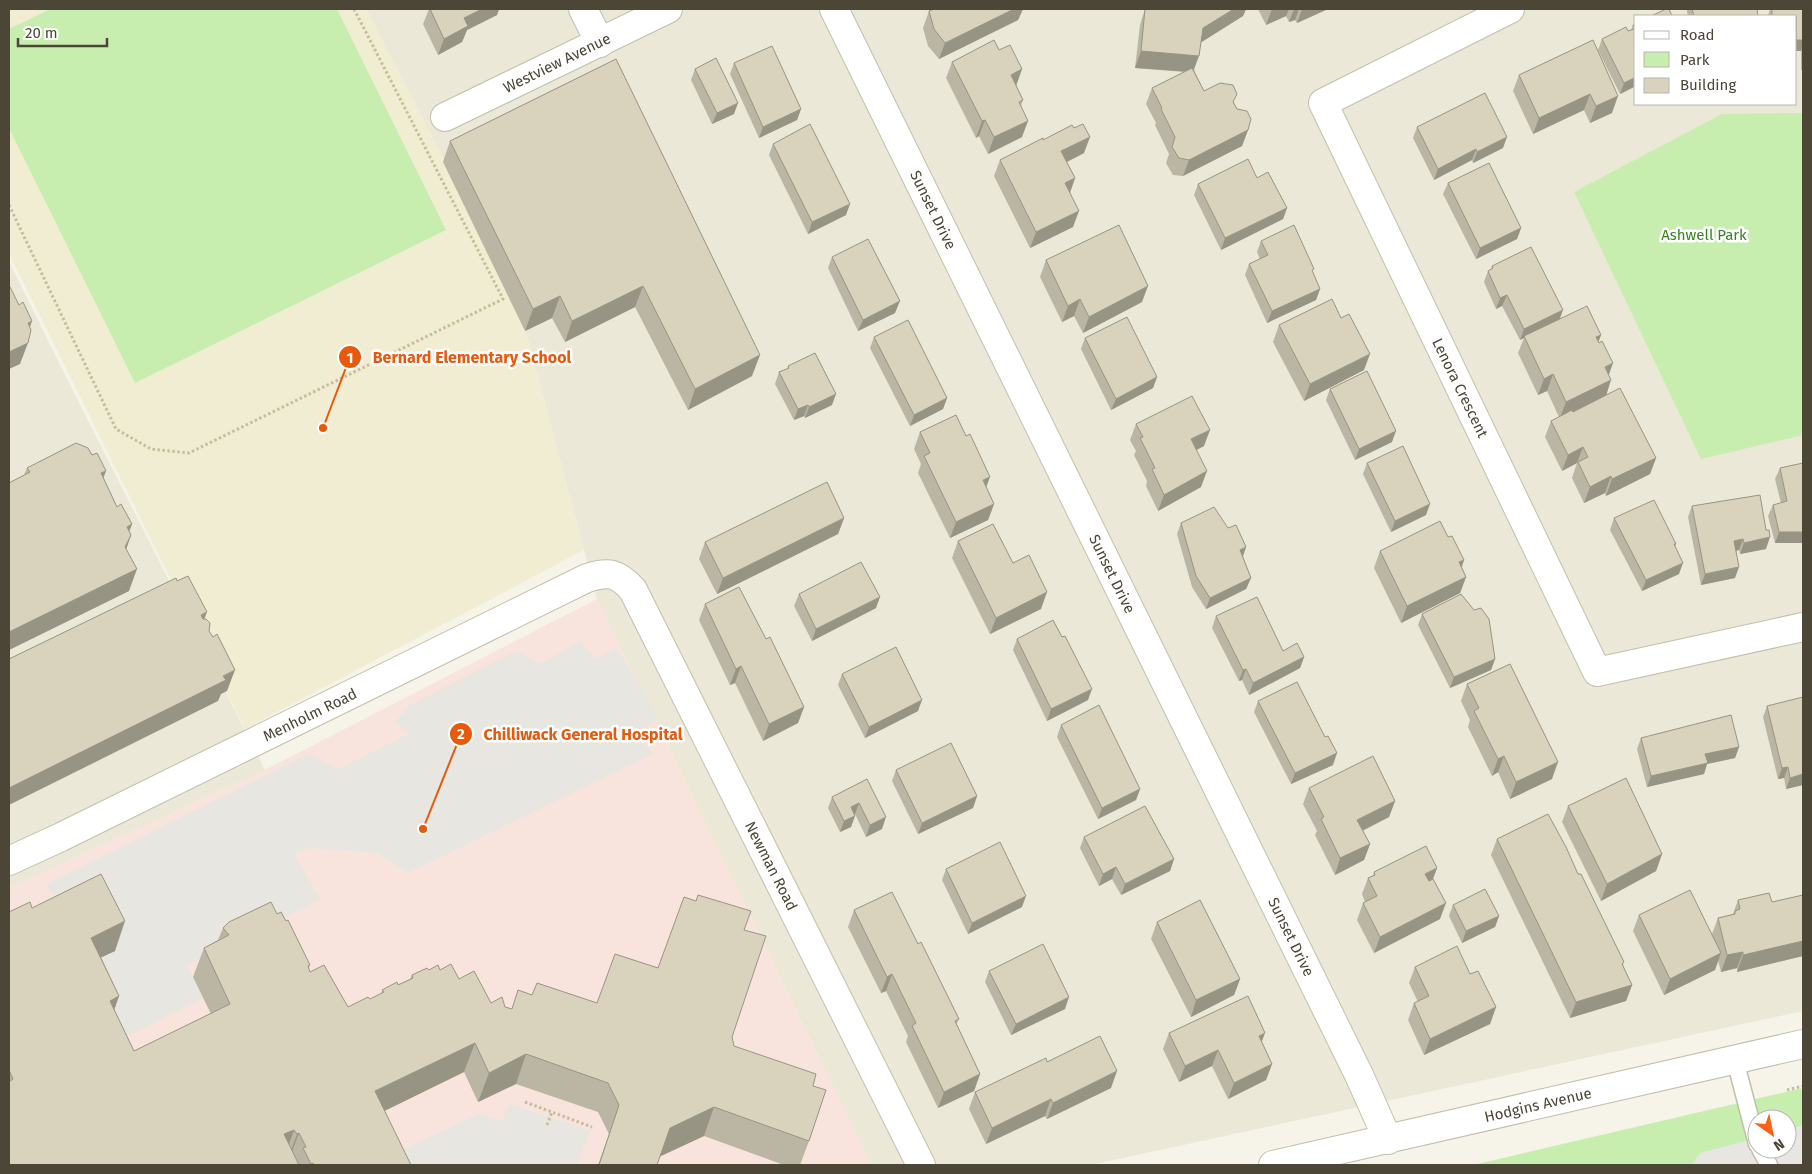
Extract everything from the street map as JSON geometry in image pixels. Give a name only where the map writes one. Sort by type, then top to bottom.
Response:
[{"type":"street","points":[[583,9],[600,43]]},
{"type":"street","name":"Westview Avenue","points":[[445,117],[668,9]]},
{"type":"street","name":"Sunset Drive","points":[[834,9],[1350,1057],[1388,1140]]},
{"type":"street","name":"Lenora Crescent","points":[[1510,9],[1322,103],[1597,672],[1803,627]]},
{"type":"street","name":"Menholm Road","points":[[9,861],[70,833],[587,578],[600,574],[612,574]]},
{"type":"street","name":"Newman Road","points":[[612,574],[623,579],[633,590],[920,1165]]},
{"type":"street","name":"Hodgins Avenue","points":[[1273,1165],[1803,1044]]},
{"type":"lane","points":[[1735,1060],[1748,1109]]},
{"type":"path","points":[[9,205],[116,430],[151,449],[189,453],[503,299],[354,9]]},
{"type":"path","points":[[1787,1090],[1803,1086]]},
{"type":"path","points":[[525,1102],[592,1127]]},
{"type":"path","points":[[547,1125],[552,1112]]},
{"type":"shaded area","points":[[9,9],[366,9],[519,306],[584,550],[245,729],[9,254]]},
{"type":"shaded area","points":[[366,9],[1803,9],[1803,1011],[1091,1165],[871,1165],[597,599],[519,306]]},
{"type":"shaded area","points":[[9,261],[265,770],[9,888]]},
{"type":"shaded area","points":[[597,599],[871,1165],[9,1165],[9,888],[265,770]]},
{"type":"shaded area","points":[[581,641],[595,659],[617,648],[660,720],[632,733],[654,753],[408,873],[378,853],[311,848],[294,853],[320,900],[187,965],[203,998],[118,1041],[68,914],[46,884],[309,754],[338,769],[409,734],[395,722],[410,705],[516,651],[540,664]]},
{"type":"shaded area","points":[[509,1104],[590,1130],[577,1165],[386,1165],[383,1159],[479,1114],[502,1121]]},
{"type":"shaded area","points":[[1803,1125],[1803,1165],[1691,1165],[1700,1153],[1747,1141],[1747,1159],[1797,1159],[1797,1127]]},
{"type":"green space","points":[[51,9],[337,9],[446,230],[135,383],[9,128],[9,29]]},
{"type":"green space","name":"Ashwell Park","points":[[1803,113],[1803,435],[1701,459],[1574,192],[1722,114]]},
{"type":"green space","points":[[1803,1088],[1803,1165],[1473,1165]]},
{"type":"building","points":[[430,9],[482,9],[464,18],[468,26],[444,39]]},
{"type":"building","points":[[934,9],[1014,9],[945,43],[934,29],[929,11]]},
{"type":"building","points":[[1145,9],[1234,9],[1203,28],[1199,56],[1141,51]]},
{"type":"building","points":[[1669,9],[1672,15],[1653,15]]},
{"type":"building","points":[[1692,9],[1757,9],[1758,15],[1694,15]]},
{"type":"building","points":[[1772,9],[1803,9],[1803,40],[1797,40],[1797,15],[1772,15]]},
{"type":"building","points":[[1626,27],[1628,31],[1634,29],[1634,78],[1624,83],[1602,39]]},
{"type":"building","points":[[994,40],[999,50],[1010,45],[1022,69],[1011,75],[1023,100],[1019,102],[1028,121],[994,137],[985,120],[982,121],[952,62]]},
{"type":"building","points":[[1593,40],[1618,96],[1596,106],[1590,94],[1539,118],[1519,75]]},
{"type":"building","points":[[772,46],[801,109],[763,127],[734,63]]},
{"type":"building","points":[[716,58],[738,103],[717,113],[695,69]]},
{"type":"building","points":[[616,59],[760,355],[695,389],[643,286],[572,321],[560,296],[533,309],[450,141]]},
{"type":"building","points":[[1192,68],[1204,91],[1220,83],[1233,85],[1237,94],[1233,102],[1237,109],[1247,111],[1251,119],[1248,130],[1189,160],[1179,158],[1172,147],[1175,137],[1152,88]]},
{"type":"building","points":[[1485,93],[1507,137],[1477,152],[1476,149],[1438,169],[1417,127]]},
{"type":"building","points":[[810,124],[850,204],[812,222],[773,144]]},
{"type":"building","points":[[1083,124],[1090,137],[1061,151],[1075,178],[1065,183],[1079,211],[1036,232],[1000,160],[1072,125],[1074,128]]},
{"type":"building","points":[[1248,159],[1257,178],[1268,172],[1287,208],[1225,238],[1198,184]]},
{"type":"building","points":[[1489,163],[1521,228],[1480,248],[1448,183]]},
{"type":"building","points":[[1119,225],[1148,286],[1089,317],[1080,299],[1068,306],[1046,260]]},
{"type":"building","points":[[1294,225],[1314,269],[1312,270],[1320,289],[1272,311],[1249,264],[1268,255],[1261,241]]},
{"type":"building","points":[[868,239],[900,301],[863,320],[832,257]]},
{"type":"building","points":[[1531,247],[1563,310],[1524,329],[1507,295],[1500,298],[1488,271],[1493,268],[1492,266]]},
{"type":"building","points":[[9,285],[19,305],[23,302],[32,321],[28,323],[31,330],[28,343],[9,352]]},
{"type":"building","points":[[1332,299],[1341,318],[1349,314],[1370,354],[1310,384],[1279,325]]},
{"type":"building","points":[[1587,306],[1601,335],[1596,337],[1599,343],[1602,341],[1613,363],[1605,367],[1611,380],[1566,402],[1553,374],[1544,379],[1524,336]]},
{"type":"building","points":[[1127,317],[1157,377],[1116,399],[1085,338]]},
{"type":"building","points":[[908,320],[947,398],[914,415],[874,337]]},
{"type":"building","points":[[815,353],[836,394],[809,407],[808,405],[798,409],[779,372]]},
{"type":"building","points":[[1367,371],[1396,431],[1359,449],[1330,389]]},
{"type":"building","points":[[1620,388],[1656,458],[1612,479],[1611,476],[1590,487],[1578,462],[1588,457],[1583,447],[1568,455],[1551,421]]},
{"type":"building","points":[[1192,396],[1210,430],[1191,439],[1207,471],[1164,495],[1152,469],[1155,468],[1140,438],[1143,437],[1136,424]]},
{"type":"building","points":[[956,415],[966,436],[970,434],[990,477],[983,480],[994,504],[956,522],[924,456],[930,453],[920,432]]},
{"type":"building","points":[[76,443],[88,448],[92,455],[97,453],[106,471],[101,473],[117,507],[121,504],[132,524],[127,527],[131,535],[125,547],[137,569],[9,632],[9,483],[30,472],[27,468]]},
{"type":"building","points":[[1403,446],[1430,504],[1395,521],[1367,463]]},
{"type":"building","points":[[1803,463],[1803,532],[1779,532],[1773,505],[1787,501],[1780,468]]},
{"type":"building","points":[[827,482],[844,518],[723,578],[705,542]]},
{"type":"building","points":[[1760,495],[1766,530],[1769,530],[1770,537],[1744,543],[1743,539],[1734,541],[1739,567],[1705,574],[1692,506]]},
{"type":"building","points":[[1654,500],[1676,544],[1674,544],[1683,563],[1646,580],[1614,518]]},
{"type":"building","points":[[1214,507],[1228,528],[1236,525],[1246,547],[1240,550],[1251,578],[1210,598],[1196,576],[1181,523]]},
{"type":"building","points":[[1440,521],[1448,537],[1452,536],[1464,560],[1459,562],[1466,577],[1407,606],[1380,551]]},
{"type":"building","points":[[993,524],[1013,563],[1029,555],[1047,592],[996,618],[958,541]]},
{"type":"building","points":[[861,562],[880,597],[816,629],[799,594]]},
{"type":"building","points":[[188,576],[207,612],[201,615],[203,619],[210,623],[209,631],[213,637],[217,634],[235,670],[223,676],[226,680],[9,788],[9,659],[176,578],[177,581]]},
{"type":"building","points":[[739,587],[766,639],[770,637],[804,707],[769,724],[741,666],[736,669],[705,604]]},
{"type":"building","points":[[1461,594],[1474,610],[1481,608],[1489,619],[1495,659],[1454,677],[1422,614]]},
{"type":"building","points":[[1257,597],[1283,651],[1297,643],[1304,657],[1253,683],[1246,669],[1243,670],[1216,616]]},
{"type":"building","points":[[1053,620],[1062,637],[1065,636],[1092,689],[1051,709],[1017,639]]},
{"type":"building","points":[[896,647],[922,700],[869,727],[842,674]]},
{"type":"building","points":[[1510,664],[1558,762],[1516,782],[1504,756],[1498,759],[1474,711],[1479,708],[1467,684]]},
{"type":"building","points":[[1297,682],[1325,737],[1328,736],[1337,753],[1295,773],[1258,701]]},
{"type":"building","points":[[1803,697],[1803,774],[1790,778],[1788,767],[1782,768],[1767,706]]},
{"type":"building","points":[[1099,705],[1140,789],[1102,808],[1061,725]]},
{"type":"building","points":[[1731,715],[1739,747],[1705,754],[1708,763],[1651,776],[1641,738]]},
{"type":"building","points":[[951,743],[977,796],[922,823],[896,770]]},
{"type":"building","points":[[1373,756],[1395,801],[1357,820],[1370,844],[1340,858],[1321,819],[1324,817],[1309,788]]},
{"type":"building","points":[[1626,778],[1662,854],[1607,884],[1568,806]]},
{"type":"building","points":[[867,779],[886,817],[870,825],[859,803],[851,807],[855,816],[844,821],[832,797]]},
{"type":"building","points":[[1145,806],[1174,859],[1125,884],[1116,867],[1103,874],[1084,837]]},
{"type":"building","points":[[1548,814],[1578,874],[1581,874],[1624,962],[1622,964],[1632,985],[1576,1002],[1497,839]]},
{"type":"building","points":[[1000,842],[1026,896],[972,923],[946,869]]},
{"type":"building","points":[[1426,846],[1437,868],[1425,874],[1429,881],[1433,879],[1446,903],[1380,937],[1363,903],[1377,896],[1368,878],[1375,875],[1374,872]]},
{"type":"building","points":[[101,874],[125,921],[91,938],[119,996],[110,1001],[134,1051],[230,1004],[204,948],[229,935],[223,928],[229,922],[271,902],[277,914],[281,912],[286,921],[288,920],[310,965],[308,966],[310,972],[324,965],[348,1007],[368,997],[370,999],[384,992],[382,990],[397,982],[398,985],[413,978],[412,975],[427,968],[429,970],[438,965],[440,970],[451,964],[459,979],[474,971],[491,1003],[502,997],[505,1007],[512,1009],[518,990],[532,995],[537,983],[597,1003],[615,954],[658,968],[684,897],[696,901],[698,895],[751,911],[744,930],[766,936],[732,1037],[734,1046],[816,1074],[813,1086],[826,1090],[809,1141],[714,1107],[670,1128],[657,1165],[599,1165],[619,1105],[608,1083],[526,1054],[489,1073],[475,1043],[375,1091],[411,1165],[314,1165],[313,1163],[311,1164],[303,1148],[306,1147],[299,1133],[297,1134],[294,1130],[284,1134],[299,1165],[9,1165],[9,1082],[13,1079],[9,1070],[9,912],[30,902],[32,908]]},
{"type":"building","points":[[1485,889],[1499,916],[1466,931],[1453,905]]},
{"type":"building","points":[[1690,890],[1721,953],[1670,979],[1639,915]]},
{"type":"building","points":[[892,892],[918,944],[921,942],[959,1019],[955,1021],[980,1074],[944,1092],[912,1026],[916,1023],[892,974],[887,977],[854,910]]},
{"type":"building","points":[[1769,893],[1772,902],[1803,895],[1803,941],[1743,955],[1743,952],[1727,955],[1718,918],[1735,914],[1735,911],[1740,909],[1738,900]]},
{"type":"building","points":[[1200,900],[1240,979],[1196,1000],[1157,922]]},
{"type":"building","points":[[1043,944],[1069,997],[1016,1024],[989,971]]},
{"type":"building","points":[[1457,946],[1470,974],[1478,971],[1496,1007],[1430,1039],[1414,1003],[1429,996],[1415,967]]},
{"type":"building","points":[[1248,996],[1265,1033],[1259,1036],[1272,1064],[1234,1083],[1218,1050],[1185,1066],[1169,1033]]},
{"type":"building","points":[[1100,1036],[1117,1071],[1053,1103],[1051,1099],[992,1128],[975,1092],[1046,1058],[1047,1062]]},
{"type":"place","name":"Bernard Elementary School","points":[[323,428]]},
{"type":"place","name":"Chilliwack General Hospital","points":[[423,829]]}]
